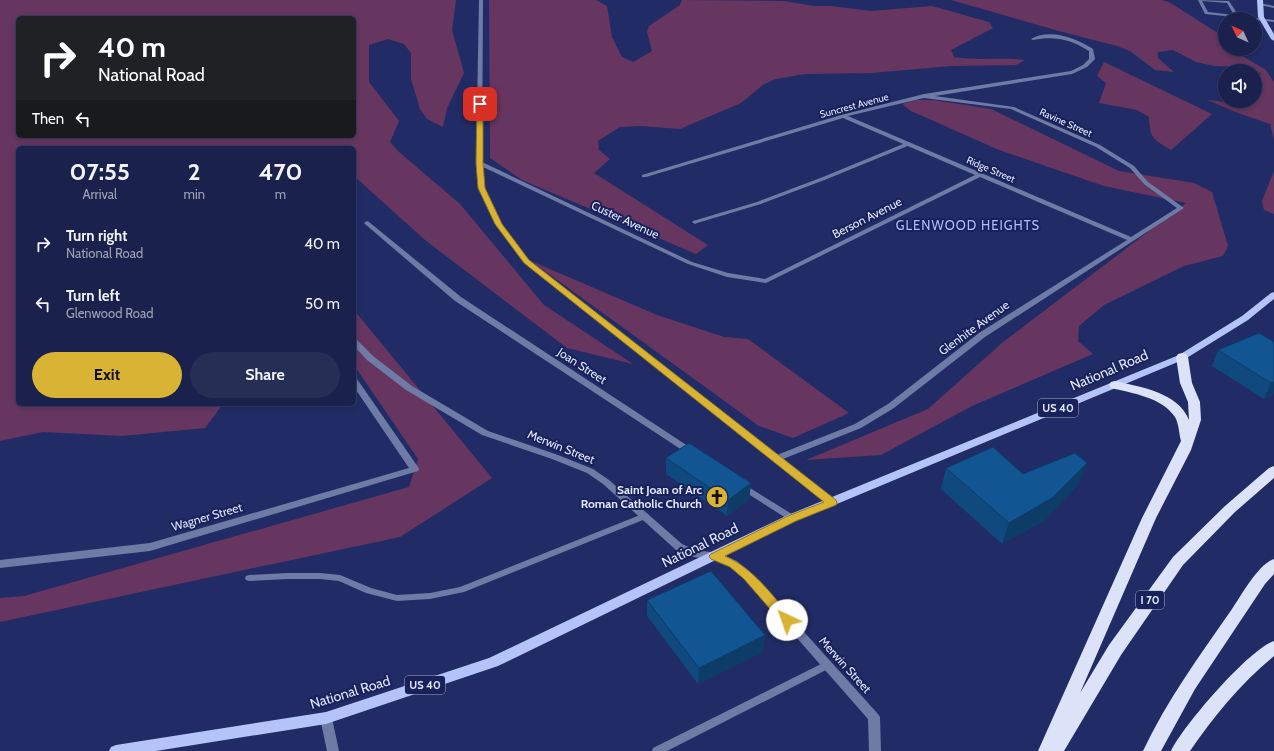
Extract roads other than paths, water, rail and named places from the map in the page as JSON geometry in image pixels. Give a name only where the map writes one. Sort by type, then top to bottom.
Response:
[{"type":"highway","points":[[1047,751],[1149,518],[1187,441],[1195,420],[1194,402],[1186,383],[1182,357]]},
{"type":"highway","points":[[1115,385],[1149,394],[1173,406],[1182,418],[1187,441]]},
{"type":"highway","name":"I 70","points":[[1055,751],[1115,650],[1178,561],[1230,509],[1274,471]]},
{"type":"highway","points":[[1152,751],[1188,684],[1260,580],[1274,564]]},
{"type":"highway","points":[[1180,751],[1194,731],[1254,662],[1274,647]]},
{"type":"main road","points":[[1260,2],[1261,12]]},
{"type":"main road","points":[[1262,19],[1274,39]]},
{"type":"main road","name":"National Road","points":[[116,751],[326,718],[493,662],[792,518],[832,503],[1182,357],[1246,318],[1274,295]]},
{"type":"street","points":[[481,0],[479,163],[482,188],[498,224],[527,262],[778,458],[832,503]]},
{"type":"street","name":"Suncrest Avenue","points":[[644,176],[843,116],[924,96],[1072,72],[1085,66],[1092,59],[1091,50],[1083,44],[1063,37],[1048,35],[1033,39]]},
{"type":"street","name":"Ravine Street","points":[[924,96],[1012,108],[1098,146],[1132,167],[1146,183],[1181,208]]},
{"type":"street","name":"Ridge Street","points":[[843,116],[1131,239]]},
{"type":"street","name":"Custer Avenue","points":[[479,163],[690,263],[727,275],[766,281]]},
{"type":"street","name":"Berson Avenue","points":[[766,281],[979,174]]},
{"type":"street","name":"Glenhite Avenue","points":[[778,458],[858,426],[891,406],[982,335],[1181,208]]},
{"type":"street","name":"Joan Street","points":[[367,223],[458,299],[698,457]]},
{"type":"street","name":"Merwin Street","points":[[356,344],[370,358],[409,388],[485,433],[555,457],[590,471],[606,482],[679,546],[694,553],[715,556],[734,564],[748,576],[874,718],[875,751]]},
{"type":"street","name":"Wagner Street","points":[[0,564],[150,547],[415,468],[356,384]]},
{"type":"street","points":[[732,479],[792,518]]},
{"type":"street","points":[[326,718],[333,751]]},
{"type":"lane","points":[[1200,0],[1206,14],[1218,15]]},
{"type":"lane","points":[[1203,0],[1228,2],[1235,12]]},
{"type":"lane","points":[[1260,2],[1274,7]]},
{"type":"lane","points":[[1262,19],[1274,21]]},
{"type":"lane","points":[[695,222],[759,203],[908,144]]},
{"type":"lane","points":[[249,578],[320,576],[340,578],[369,591],[397,598],[430,596],[461,590],[645,516]]},
{"type":"lane","points":[[657,751],[827,665]]},
{"type":"place","name":"Saint Joan of Arc Roman Catholic Church","points":[[717,497]]},
{"type":"district","name":"GLENWOOD HEIGHTS","points":[[968,225]]}]
